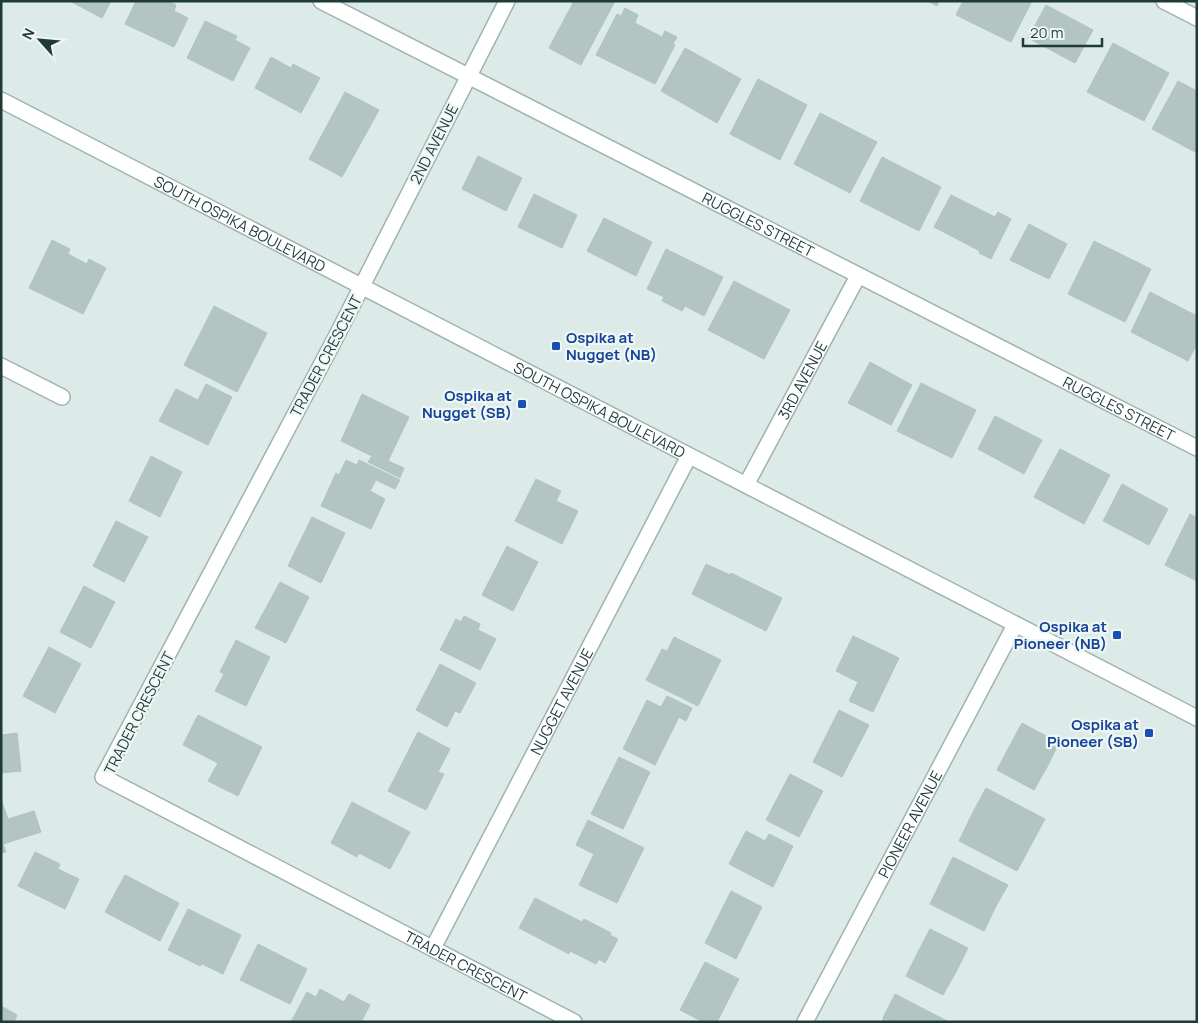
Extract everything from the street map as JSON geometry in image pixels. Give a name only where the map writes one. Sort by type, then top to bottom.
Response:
[{"type":"street","name":"RUGGLES STREET","points":[[321,1],[1197,448]]},
{"type":"street","name":"2ND AVENUE","points":[[362,287],[507,1]]},
{"type":"street","points":[[1164,1],[1197,18]]},
{"type":"street","name":"SOUTH OSPIKA BOULEVARD","points":[[1,100],[1197,718]]},
{"type":"street","name":"3RD AVENUE","points":[[746,485],[858,276]]},
{"type":"street","name":"TRADER CRESCENT","points":[[362,287],[104,777],[574,1022]]},
{"type":"street","points":[[1,366],[62,397]]},
{"type":"street","name":"NUGGET AVENUE","points":[[433,948],[688,456]]},
{"type":"street","name":"PIONEER AVENUE","points":[[805,1022],[1014,625]]},
{"type":"building","points":[[70,1],[111,1],[102,18]]},
{"type":"building","points":[[136,1],[168,1],[176,5],[174,11],[188,18],[174,47],[125,24]]},
{"type":"building","points":[[574,1],[615,1],[581,65],[549,48]]},
{"type":"building","points":[[928,1],[939,1],[937,6]]},
{"type":"building","points":[[963,1],[1032,1],[1011,42],[956,15]]},
{"type":"building","points":[[1046,5],[1093,30],[1075,63],[1028,38]]},
{"type":"building","points":[[625,8],[638,15],[635,23],[662,37],[665,31],[677,37],[673,44],[675,45],[655,84],[596,55],[617,14],[621,16]]},
{"type":"building","points":[[205,21],[237,36],[235,40],[250,48],[233,81],[187,58]]},
{"type":"building","points":[[1113,43],[1169,73],[1144,121],[1087,92]]},
{"type":"building","points":[[685,48],[741,79],[717,123],[661,91]]},
{"type":"building","points":[[271,57],[291,68],[293,64],[320,78],[301,113],[255,88]]},
{"type":"building","points":[[758,79],[807,105],[780,160],[730,134]]},
{"type":"building","points":[[1178,81],[1197,91],[1197,153],[1152,129]]},
{"type":"building","points":[[345,92],[379,110],[342,177],[309,159]]},
{"type":"building","points":[[820,113],[877,142],[850,193],[794,164]]},
{"type":"building","points":[[478,156],[522,178],[506,211],[462,189]]},
{"type":"building","points":[[882,157],[941,187],[919,231],[860,201]]},
{"type":"building","points":[[534,194],[577,215],[562,248],[518,227]]},
{"type":"building","points":[[951,195],[995,217],[998,212],[1011,219],[991,259],[979,253],[980,251],[934,227]]},
{"type":"building","points":[[604,218],[652,242],[636,276],[587,251]]},
{"type":"building","points":[[1029,224],[1067,244],[1049,279],[1010,260]]},
{"type":"building","points":[[52,240],[70,249],[68,254],[87,264],[89,259],[106,268],[83,314],[29,288]]},
{"type":"building","points":[[1094,241],[1151,269],[1125,322],[1068,294]]},
{"type":"building","points":[[666,249],[723,277],[704,316],[685,306],[682,311],[662,301],[664,297],[647,289]]},
{"type":"building","points":[[734,281],[790,310],[764,359],[708,330]]},
{"type":"building","points":[[1150,292],[1197,316],[1197,344],[1188,361],[1131,332]]},
{"type":"building","points":[[214,306],[267,333],[252,363],[199,336]]},
{"type":"building","points":[[199,336],[252,363],[237,392],[184,365]]},
{"type":"building","points":[[870,362],[912,385],[891,425],[848,403]]},
{"type":"building","points":[[921,383],[976,410],[952,458],[897,431]]},
{"type":"building","points":[[206,384],[232,397],[208,445],[159,421],[176,389],[198,400]]},
{"type":"building","points":[[362,394],[409,417],[388,461],[404,468],[400,478],[368,462],[372,456],[341,441]]},
{"type":"building","points":[[995,416],[1042,440],[1024,474],[978,449]]},
{"type":"building","points":[[1060,449],[1110,475],[1084,524],[1034,497]]},
{"type":"building","points":[[151,456],[182,472],[160,517],[129,501]]},
{"type":"building","points":[[346,460],[357,465],[359,460],[400,480],[395,489],[376,480],[370,491],[385,499],[371,529],[321,506],[336,473],[339,475]]},
{"type":"building","points":[[536,479],[561,491],[556,501],[578,511],[562,544],[515,521]]},
{"type":"building","points":[[1122,484],[1168,509],[1149,545],[1103,521]]},
{"type":"building","points":[[1190,514],[1197,518],[1197,581],[1165,565]]},
{"type":"building","points":[[312,517],[345,533],[321,583],[288,566]]},
{"type":"building","points":[[116,521],[148,537],[124,582],[93,566]]},
{"type":"building","points":[[507,546],[538,562],[513,611],[482,595]]},
{"type":"building","points":[[706,564],[730,575],[731,573],[782,598],[766,631],[692,594]]},
{"type":"building","points":[[280,582],[309,597],[286,643],[255,628]]},
{"type":"building","points":[[84,586],[115,602],[91,648],[60,632]]},
{"type":"building","points":[[464,616],[480,624],[478,630],[496,639],[480,670],[440,650],[456,619],[461,622]]},
{"type":"building","points":[[853,636],[899,658],[873,712],[849,701],[858,682],[836,671]]},
{"type":"building","points":[[674,637],[721,660],[698,706],[646,680],[662,649],[667,651]]},
{"type":"building","points":[[236,640],[270,657],[246,706],[215,691],[224,674],[220,672]]},
{"type":"building","points":[[49,647],[81,664],[55,713],[23,696]]},
{"type":"building","points":[[440,664],[476,683],[460,713],[455,711],[447,727],[416,710]]},
{"type":"building","points":[[667,696],[692,708],[686,721],[679,717],[655,765],[623,749],[647,700],[661,707]]},
{"type":"building","points":[[839,710],[869,725],[842,777],[813,762]]},
{"type":"building","points":[[198,715],[262,747],[238,796],[208,781],[218,763],[183,745]]},
{"type":"building","points":[[1022,723],[1059,743],[1047,767],[1009,747]]},
{"type":"building","points":[[418,732],[450,749],[438,772],[444,774],[426,810],[388,791]]},
{"type":"building","points":[[17,733],[21,771],[1,773],[1,735]]},
{"type":"building","points":[[1009,747],[1047,767],[1034,790],[997,770]]},
{"type":"building","points":[[619,757],[650,772],[623,829],[591,814]]},
{"type":"building","points":[[790,774],[823,791],[799,837],[766,820]]},
{"type":"building","points":[[986,788],[1045,819],[1031,845],[972,814]]},
{"type":"building","points":[[1,799],[8,819],[34,811],[41,832],[3,844],[6,852],[1,853]]},
{"type":"building","points":[[352,802],[410,832],[390,869],[359,853],[357,857],[331,843]]},
{"type":"building","points":[[972,814],[1031,845],[1017,871],[959,841]]},
{"type":"building","points":[[588,820],[644,848],[617,903],[579,885],[594,854],[576,845]]},
{"type":"building","points":[[746,831],[765,841],[769,834],[793,846],[773,887],[729,864]]},
{"type":"building","points":[[35,852],[60,864],[58,869],[79,879],[65,909],[18,886]]},
{"type":"building","points":[[953,857],[1008,885],[995,908],[942,879]]},
{"type":"building","points":[[125,875],[179,903],[160,941],[105,912]]},
{"type":"building","points":[[942,879],[995,908],[984,931],[930,904]]},
{"type":"building","points":[[731,891],[762,907],[736,959],[705,943]]},
{"type":"building","points":[[535,898],[582,922],[584,919],[611,933],[610,935],[618,939],[605,963],[599,959],[596,964],[570,951],[569,954],[519,928]]},
{"type":"building","points":[[188,909],[241,935],[223,974],[202,964],[200,966],[168,950]]},
{"type":"building","points":[[930,929],[968,948],[956,972],[918,952]]},
{"type":"building","points":[[258,944],[307,969],[290,1004],[240,980]]},
{"type":"building","points":[[918,952],[956,972],[943,995],[906,976]]},
{"type":"building","points":[[705,962],[739,979],[717,1022],[703,1022],[680,1010]]},
{"type":"building","points":[[320,989],[344,1002],[349,994],[370,1005],[361,1022],[291,1022],[307,992],[316,997]]},
{"type":"building","points":[[895,994],[949,1022],[894,1022],[884,1016]]},
{"type":"building","points":[[1,1006],[17,1015],[14,1022],[1,1022]]},
{"type":"building","points":[[884,1016],[894,1022],[882,1022]]},
{"type":"place","name":"Ospika at Nugget (NB)","points":[[556,346]]},
{"type":"place","name":"Ospika at Nugget (SB)","points":[[522,404]]},
{"type":"place","name":"Ospika at Pioneer (NB)","points":[[1117,635]]},
{"type":"place","name":"Ospika at Pioneer (SB)","points":[[1149,733]]}]
